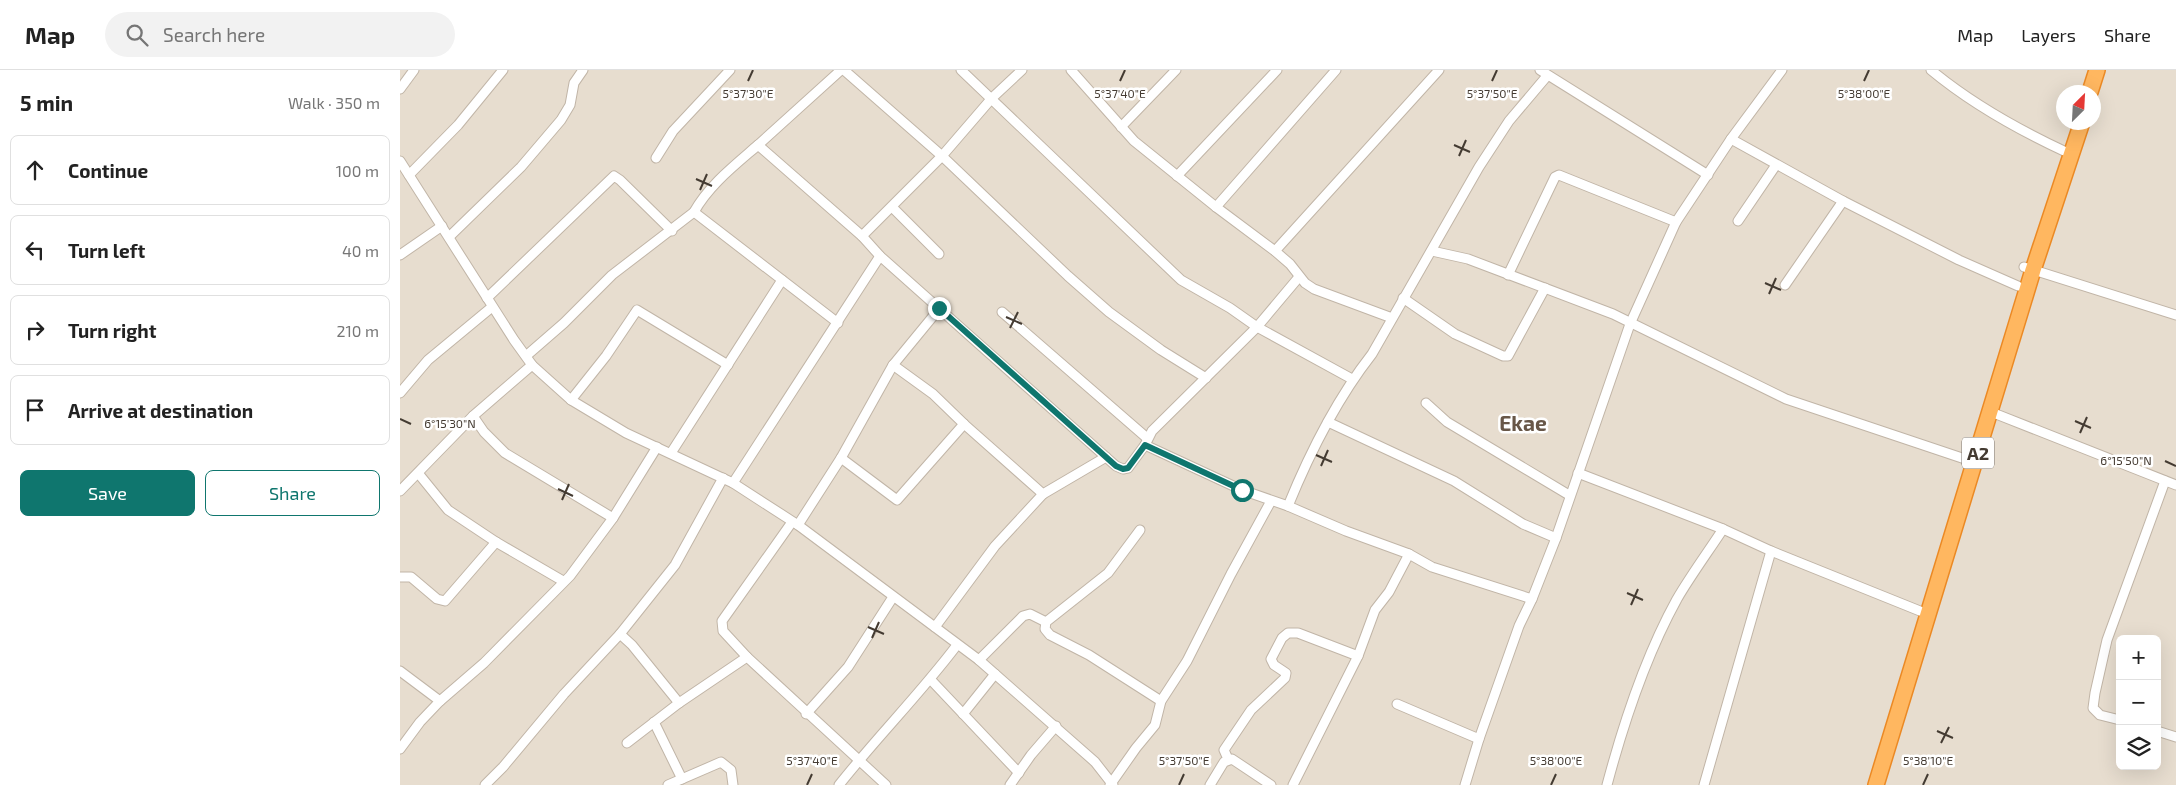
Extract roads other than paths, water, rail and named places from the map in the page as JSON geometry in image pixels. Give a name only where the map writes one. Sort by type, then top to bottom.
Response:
[{"type":"highway","points":[[2084,85],[2089,70]]},
{"type":"highway","points":[[2092,85],[2097,70]]},
{"type":"highway","name":"A2","points":[[1876,785],[1991,412],[2028,269],[2071,130]]},
{"type":"highway","name":"A2","points":[[1868,785],[1968,460],[2018,286],[2028,269],[2079,130]]},
{"type":"street","points":[[400,89],[414,70]]},
{"type":"street","points":[[409,175],[458,125],[503,70]]},
{"type":"street","points":[[449,237],[521,167],[561,120],[570,105],[574,83],[583,70]]},
{"type":"street","points":[[656,158],[673,131],[730,70]]},
{"type":"street","points":[[526,356],[564,323],[612,275],[672,231],[694,212],[701,199],[732,167],[842,70],[942,156],[1068,276],[1109,312],[1161,350],[1206,378]]},
{"type":"street","points":[[960,70],[992,98],[1181,280],[1230,308],[1257,327],[1352,379]]},
{"type":"street","points":[[862,236],[942,156],[992,98],[1022,70]]},
{"type":"street","points":[[1071,70],[1134,141],[1216,207],[1275,251],[1314,289],[1392,318]]},
{"type":"street","points":[[1120,127],[1176,70]]},
{"type":"street","points":[[1178,176],[1277,70]]},
{"type":"street","points":[[1216,207],[1336,70]]},
{"type":"street","points":[[1275,251],[1439,70]]},
{"type":"street","points":[[1465,785],[1479,739],[1519,626],[1532,599],[1556,538],[1630,324],[1676,222],[1730,140],[1782,70]]},
{"type":"street","points":[[1932,70],[1956,90],[2020,131],[2064,152]]},
{"type":"street","points":[[1288,506],[1303,468],[1352,379],[1372,354],[1479,167],[1543,73],[1708,175]]},
{"type":"street","points":[[1730,140],[1843,201],[1959,260],[2018,286]]},
{"type":"street","points":[[758,144],[862,236],[880,256],[1106,457],[1123,469],[1128,468],[1152,431],[1257,327],[1300,276]]},
{"type":"street","points":[[400,161],[492,306],[532,365],[571,400],[626,432],[733,483],[795,523],[979,660],[1095,762],[1112,784],[1136,748],[1155,725],[1162,701],[1191,654],[1231,574],[1271,501]]},
{"type":"street","points":[[1738,221],[1776,165]]},
{"type":"street","points":[[1508,275],[1555,177],[1560,175],[1676,222]]},
{"type":"street","points":[[487,298],[614,176],[672,231]]},
{"type":"street","points":[[1785,285],[1843,201]]},
{"type":"street","points":[[892,207],[939,254]]},
{"type":"street","points":[[694,212],[838,323]]},
{"type":"street","points":[[400,255],[442,226]]},
{"type":"street","points":[[1432,251],[1468,259],[1612,314],[1786,399],[1968,460]]},
{"type":"street","points":[[733,483],[880,256]]},
{"type":"street","points":[[2028,269],[2176,315]]},
{"type":"street","points":[[671,453],[782,280]]},
{"type":"street","points":[[1403,298],[1454,334],[1503,356],[1508,356],[1546,288]]},
{"type":"street","points":[[400,393],[428,360],[492,306]]},
{"type":"street","points":[[886,785],[806,714],[746,657],[723,631],[722,621],[841,458],[893,365],[939,308]]},
{"type":"street","points":[[571,400],[606,356],[638,310],[728,365]]},
{"type":"street","points":[[1002,312],[1146,442],[1242,490],[1288,506],[1346,531],[1409,554],[1432,567],[1532,599]]},
{"type":"street","points":[[400,491],[473,416],[532,365]]},
{"type":"street","points":[[893,365],[933,394],[1043,494]]},
{"type":"street","points":[[1426,403],[1447,422],[1570,495]]},
{"type":"street","points":[[1991,412],[2176,485]]},
{"type":"street","points":[[473,416],[484,432],[505,453],[614,518]]},
{"type":"street","points":[[1328,422],[1454,481],[1523,524],[1556,538]]},
{"type":"street","points":[[841,458],[897,500],[964,424]]},
{"type":"street","points":[[400,749],[420,722],[440,701],[484,663],[570,576],[614,518],[657,447]]},
{"type":"street","points":[[935,627],[995,546],[1043,494],[1106,457]]},
{"type":"street","points":[[418,473],[448,510],[496,542],[563,581]]},
{"type":"street","points":[[1578,473],[1723,529],[1771,551],[1920,611]]},
{"type":"street","points":[[485,785],[504,767],[576,680],[620,634],[675,565],[723,478]]},
{"type":"street","points":[[2116,719],[2100,715],[2094,708],[2094,693],[2107,640],[2165,481]]},
{"type":"street","points":[[1607,785],[1629,706],[1653,648],[1677,599],[1723,529]]},
{"type":"street","points":[[1140,530],[1108,573],[1046,622],[1045,629],[1050,635],[1089,655],[1162,701]]},
{"type":"street","points":[[400,577],[411,577],[438,599],[445,601],[496,542]]},
{"type":"street","points":[[1704,785],[1771,551]]},
{"type":"street","points":[[1294,785],[1358,656],[1376,610],[1389,592],[1409,554]]},
{"type":"street","points":[[806,714],[848,667],[893,597]]},
{"type":"street","points":[[979,660],[1023,616],[1030,614],[1046,622]]},
{"type":"street","points":[[1228,759],[1224,750],[1229,741],[1251,710],[1285,678],[1286,673],[1274,665],[1271,659],[1282,638],[1288,633],[1298,632],[1358,656]]},
{"type":"street","points":[[620,634],[632,645],[679,703]]},
{"type":"street","points":[[839,785],[930,680],[957,645]]},
{"type":"street","points":[[627,743],[679,703],[746,657]]},
{"type":"street","points":[[400,671],[440,701]]},
{"type":"street","points":[[963,714],[995,674]]},
{"type":"street","points":[[930,680],[1019,774]]},
{"type":"street","points":[[1398,704],[1479,739]]},
{"type":"street","points":[[654,722],[682,779]]},
{"type":"street","points":[[1010,785],[1030,755],[1056,726]]},
{"type":"street","points":[[2161,732],[2176,737]]},
{"type":"street","points":[[1210,785],[1224,762],[1228,759]]},
{"type":"street","points":[[1228,759],[1238,761],[1270,785]]},
{"type":"street","points":[[668,785],[721,762],[731,770],[733,785]]},
{"type":"district","name":"Ekae","points":[[1523,422]]}]
